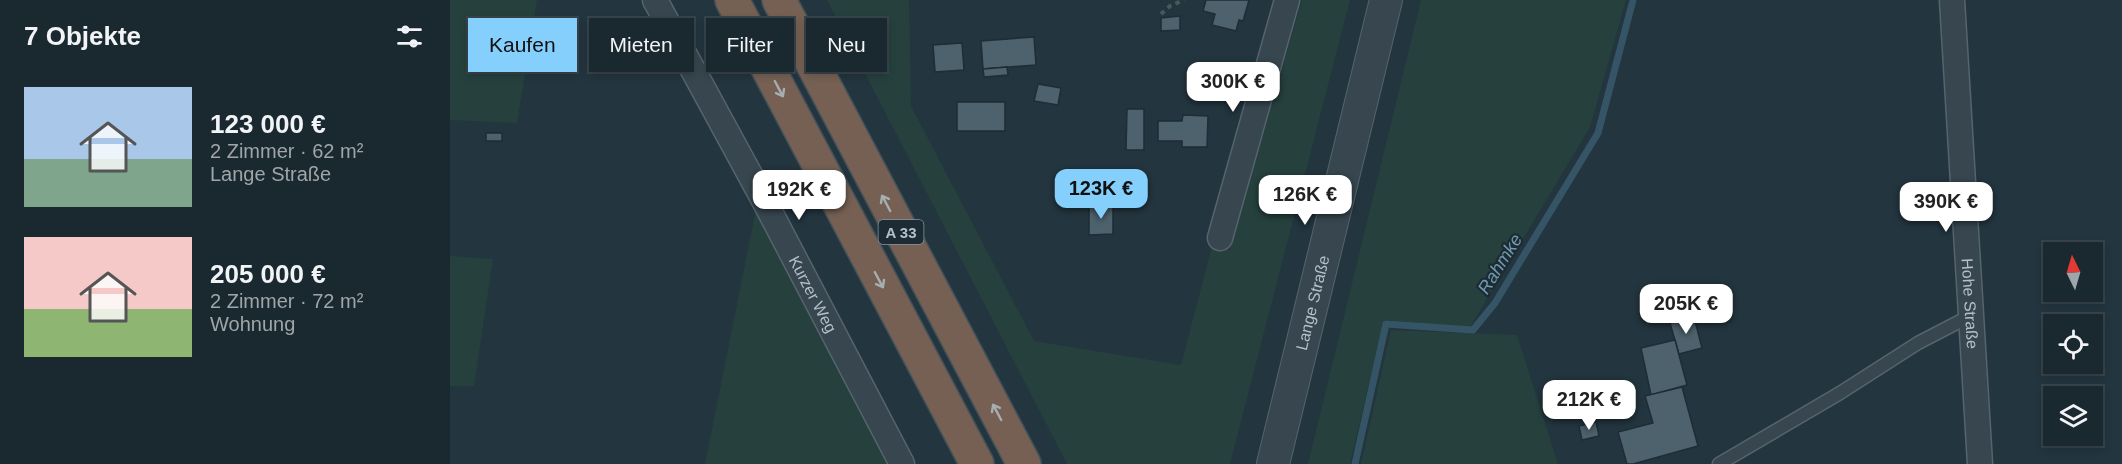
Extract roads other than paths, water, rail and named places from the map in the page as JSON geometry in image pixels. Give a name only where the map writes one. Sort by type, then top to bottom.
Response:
[{"type":"highway","name":"A 33","points":[[732,0],[977,464]]},
{"type":"highway","name":"A 33","points":[[779,0],[1024,464]]},
{"type":"street","name":"Kurzer Weg","points":[[655,0],[767,206],[902,464]]},
{"type":"street","points":[[1220,238],[1287,0]]},
{"type":"street","name":"Lange Straße","points":[[1273,464],[1386,0]]},
{"type":"street","name":"Hohe Straße","points":[[1952,0],[1980,464]]},
{"type":"lane","points":[[1719,464],[1840,393],[1918,343],[1972,315]]},
{"type":"waterway","name":"Rahmke","points":[[1355,464],[1386,324],[1473,330],[1495,303],[1598,133],[1633,0]]}]
